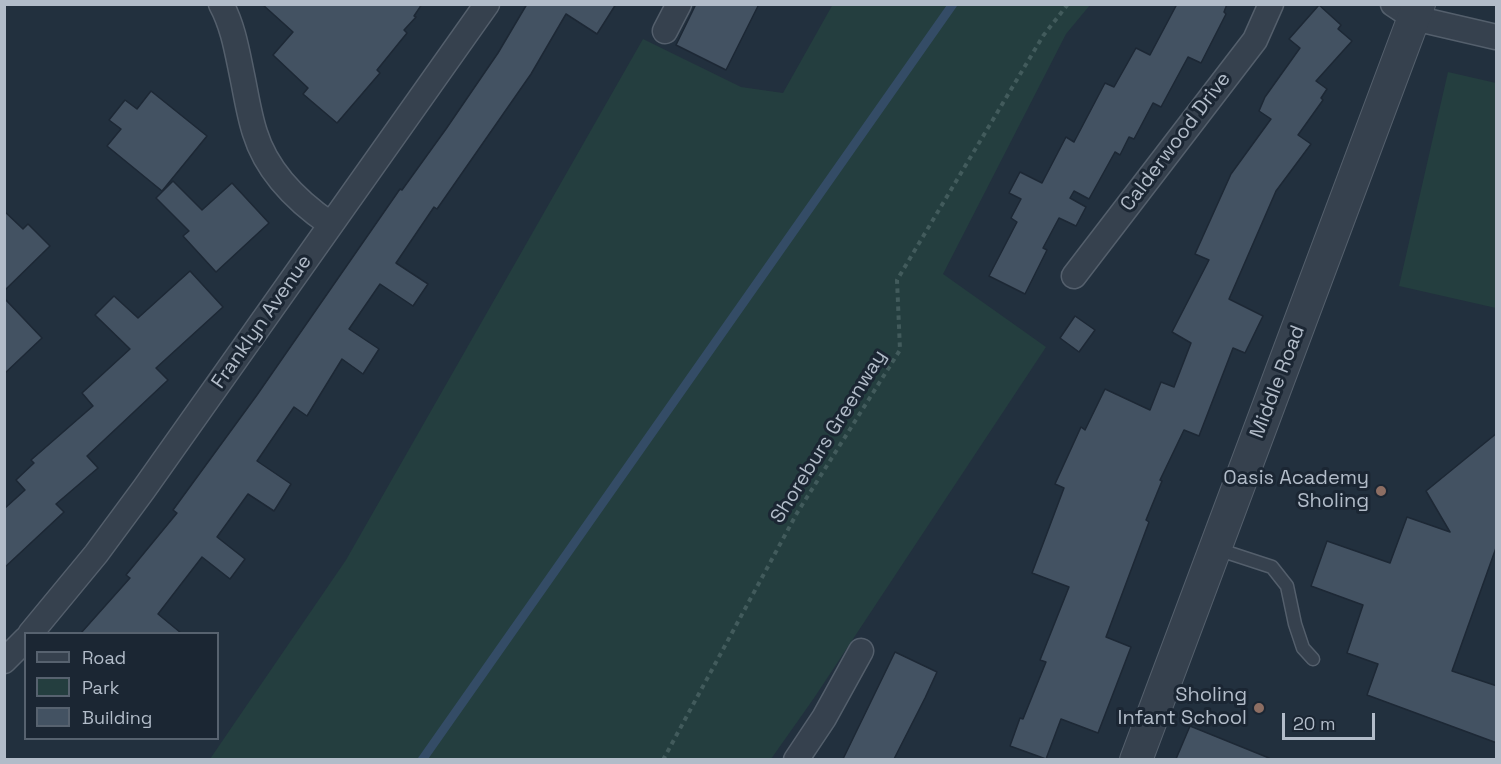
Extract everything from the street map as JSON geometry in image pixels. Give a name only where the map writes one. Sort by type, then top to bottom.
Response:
[{"type":"street","points":[[221,4],[233,32],[255,134],[264,154],[274,170],[305,206],[330,224]]},
{"type":"street","name":"Franklyn Avenue","points":[[31,632],[96,554],[144,489],[487,4]]},
{"type":"street","points":[[665,32],[679,4]]},
{"type":"street","name":"Calderwood Drive","points":[[1074,276],[1255,40],[1271,4]]},
{"type":"street","points":[[1409,9],[1497,38]]},
{"type":"street","name":"Middle Road","points":[[1136,759],[1216,549],[1409,9]]},
{"type":"street","points":[[4,661],[24,641]]},
{"type":"street","points":[[796,759],[824,718],[861,651]]},
{"type":"lane","points":[[1216,549],[1272,567],[1287,586],[1303,648],[1313,659]]},
{"type":"path","name":"Shoreburs Greenway","points":[[663,759],[797,513],[900,350],[897,280],[1043,36],[1068,4]]},
{"type":"green space","points":[[833,4],[1090,5],[1066,34],[943,274],[1046,347],[814,698],[771,759],[210,759],[346,560],[643,39],[741,87],[783,93]]},
{"type":"green space","points":[[1448,72],[1496,83],[1496,308],[1399,286]]},
{"type":"building","points":[[262,4],[422,4],[414,16],[416,17],[404,30],[407,33],[377,70],[380,73],[337,123],[303,94],[308,88],[273,55],[293,32]]},
{"type":"building","points":[[527,4],[616,4],[597,34],[566,14],[531,74],[437,209],[434,207],[396,263],[428,284],[413,306],[380,284],[349,329],[379,349],[363,374],[342,359],[307,416],[294,407],[257,461],[291,484],[274,511],[248,494],[217,537],[245,559],[230,579],[202,557],[158,614],[180,632],[82,632],[130,578],[126,575],[177,513],[173,510],[257,395],[498,53]]},
{"type":"building","points":[[696,4],[759,4],[726,70],[676,45]]},
{"type":"building","points":[[1177,4],[1227,4],[1224,12],[1226,14],[1201,63],[1188,57],[1161,107],[1153,103],[1134,139],[1129,137],[1120,155],[1115,152],[1089,199],[1074,191],[1070,198],[1086,207],[1076,226],[1059,218],[1043,248],[1047,250],[1025,294],[989,276],[1017,222],[1011,218],[1021,199],[1009,193],[1020,172],[1042,183],[1066,137],[1074,142],[1105,83],[1114,87],[1136,48],[1150,55]]},
{"type":"building","points":[[1319,5],[1341,25],[1338,29],[1352,41],[1316,81],[1327,89],[1321,98],[1323,100],[1298,135],[1311,144],[1276,191],[1229,299],[1263,316],[1245,353],[1233,348],[1199,436],[1184,430],[1160,480],[1162,481],[1146,520],[1149,522],[1106,637],[1131,647],[1098,733],[1061,719],[1046,759],[1010,746],[1020,718],[1023,719],[1046,662],[1040,660],[1069,587],[1032,573],[1064,488],[1055,484],[1081,427],[1085,430],[1105,389],[1150,410],[1161,382],[1174,387],[1191,343],[1172,332],[1209,260],[1195,254],[1231,174],[1271,119],[1259,111],[1265,97],[1300,48],[1289,39]]},
{"type":"building","points":[[151,91],[207,136],[162,191],[107,146],[121,129],[109,120],[125,100],[137,109]]},
{"type":"building","points":[[173,181],[202,210],[232,183],[269,223],[216,272],[183,236],[189,231],[156,198]]},
{"type":"building","points":[[4,211],[23,229],[28,224],[50,246],[4,291]]},
{"type":"building","points":[[190,271],[223,307],[156,368],[168,380],[87,456],[98,468],[56,504],[64,512],[4,568],[4,509],[25,490],[16,480],[34,463],[31,460],[93,406],[82,393],[130,349],[95,315],[114,296],[138,318]]},
{"type":"building","points":[[4,298],[42,338],[4,374]]},
{"type":"building","points":[[1075,316],[1095,330],[1079,352],[1060,338]]},
{"type":"building","points":[[1497,433],[1497,545],[1452,671],[1497,686],[1497,743],[1367,695],[1378,664],[1347,653],[1363,605],[1311,586],[1327,541],[1390,563],[1407,517],[1450,532],[1426,491]]},
{"type":"building","points":[[895,652],[937,672],[925,698],[894,759],[843,759]]},
{"type":"building","points":[[1190,726],[1269,758],[1269,759],[1176,759]]},
{"type":"waterway","points":[[422,760],[953,4]]},
{"type":"place","name":"Oasis Academy Sholing","points":[[1381,491]]},
{"type":"place","name":"Sholing Infant School","points":[[1259,708]]}]
